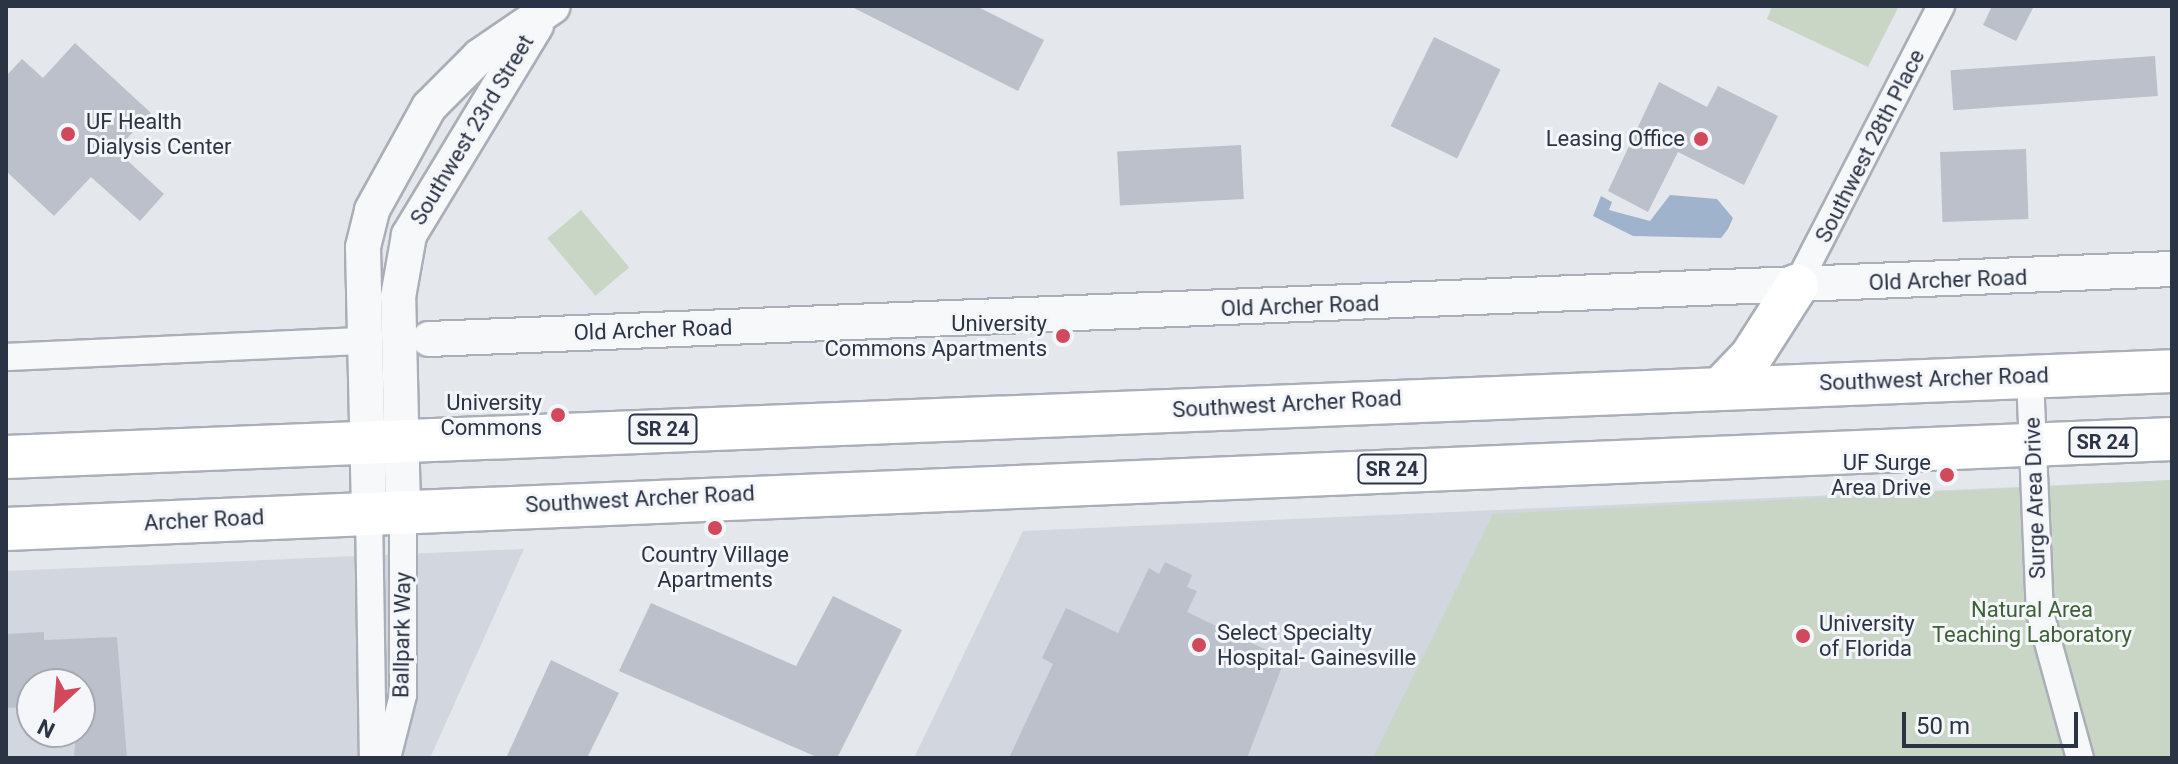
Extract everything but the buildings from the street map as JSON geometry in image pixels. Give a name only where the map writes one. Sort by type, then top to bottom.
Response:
[{"type":"main road","points":[[1724,385],[1751,357],[1797,285]]},
{"type":"main road","name":"Southwest Archer Road","points":[[384,441],[1724,385],[2172,371]]},
{"type":"main road","points":[[980,484],[1032,416]]},
{"type":"main road","name":"Southwest Archer Road","points":[[386,511],[980,484],[2172,439]]},
{"type":"main road","name":"SR 24","points":[[6,457],[384,441]]},
{"type":"main road","name":"Archer Road","points":[[6,529],[386,511]]},
{"type":"street","name":"Southwest 28th Place","points":[[1797,285],[1941,6]]},
{"type":"street","name":"Southwest 23rd Street","points":[[384,441],[401,381],[398,306],[401,265],[424,202],[546,14]]},
{"type":"street","name":"Southwest 23rd Street","points":[[386,511],[384,441],[364,341],[363,247],[390,169],[439,97],[480,56],[546,14]]},
{"type":"street","name":"Old Archer Road","points":[[429,339],[2172,269]]},
{"type":"street","points":[[398,306],[429,339],[401,381]]},
{"type":"street","points":[[6,357],[364,341]]},
{"type":"street","name":"Surge Area Drive","points":[[2030,377],[2040,613],[2080,758]]},
{"type":"street","name":"Ballpark Way","points":[[373,758],[386,511]]},
{"type":"street","name":"Ballpark Way","points":[[386,511],[403,695],[387,758]]},
{"type":"shaded area","name":"Natural Area Teaching Laboratory","points":[[2172,480],[2172,758],[914,758],[1023,531]]},
{"type":"shaded area","points":[[524,549],[430,758],[6,758],[6,571]]},
{"type":"green space","points":[[1772,6],[1899,6],[1868,67],[1767,19]]},
{"type":"green space","points":[[581,210],[629,267],[596,296],[547,238]]},
{"type":"green space","name":"Natural Area Teaching Laboratory","points":[[2172,480],[2172,758],[1373,758],[1493,514]]},
{"type":"water","points":[[1670,195],[1717,199],[1733,218],[1728,229],[1721,238],[1633,236],[1593,216],[1601,196],[1612,202],[1609,210],[1650,221]]},
{"type":"place","name":"UF Health Dialysis Center","points":[[68,134]]},
{"type":"place","name":"Leasing Office","points":[[1701,139]]},
{"type":"place","name":"University Commons Apartments","points":[[1063,336]]},
{"type":"place","name":"University Commons","points":[[558,415]]},
{"type":"place","name":"UF Surge Area Drive","points":[[1947,475]]},
{"type":"place","name":"Country Village Apartments","points":[[715,528]]},
{"type":"place","name":"University of Florida","points":[[1803,636]]},
{"type":"place","name":"Select Specialty Hospital- Gainesville","points":[[1199,645]]}]
